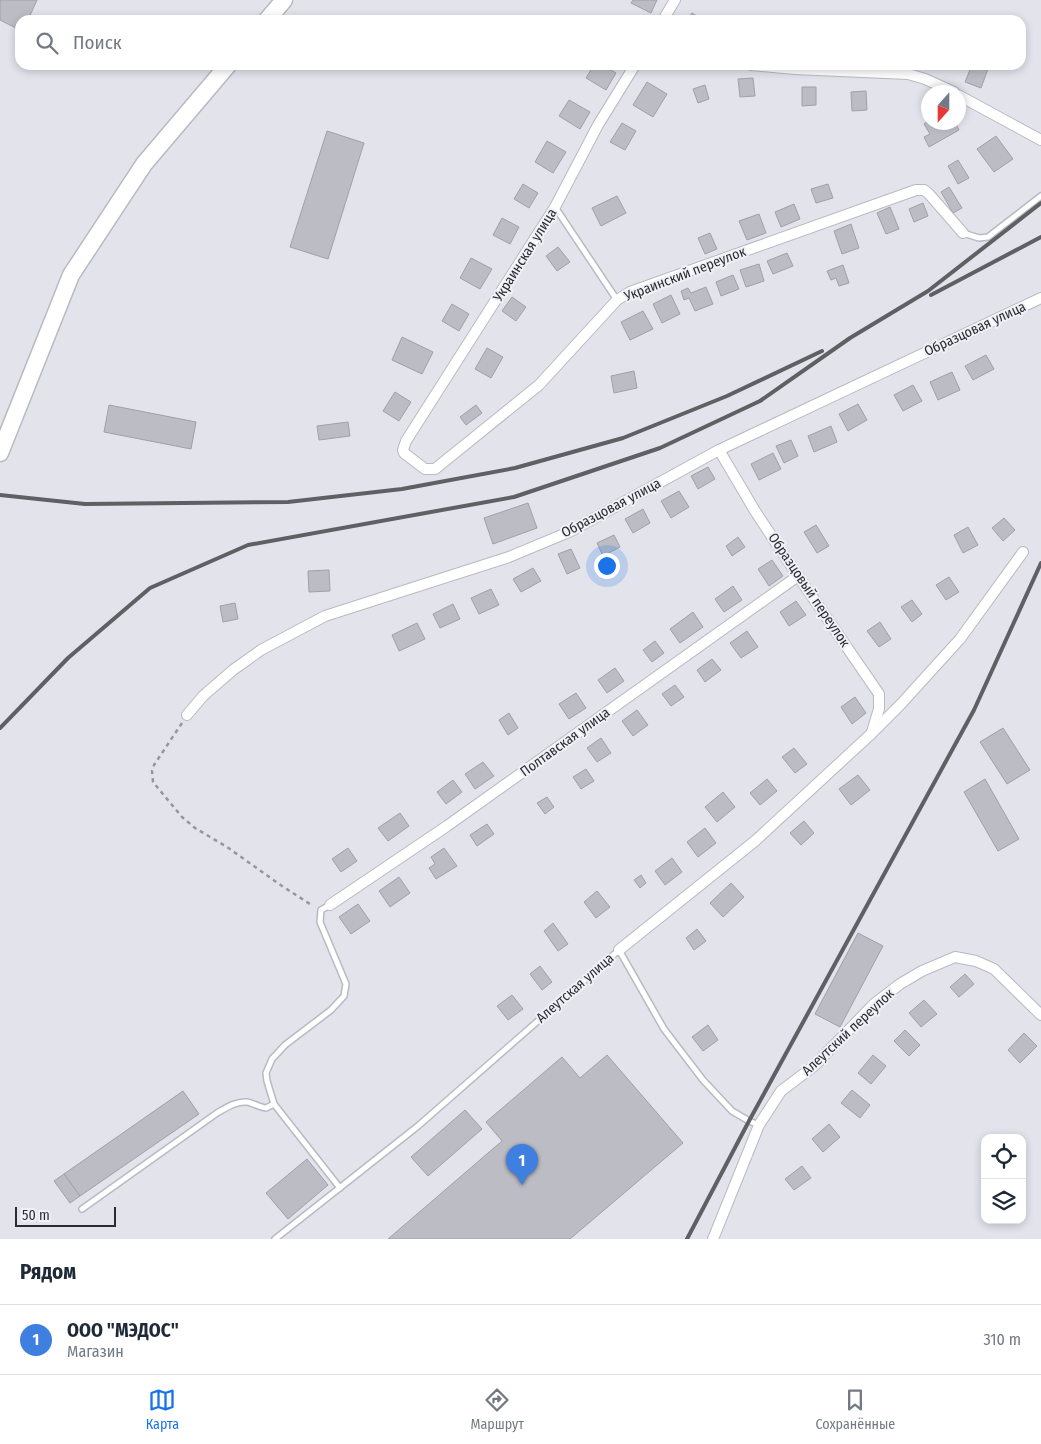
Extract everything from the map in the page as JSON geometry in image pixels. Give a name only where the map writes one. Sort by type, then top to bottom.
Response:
[{"type":"main road","points":[[270,15],[284,0]]},
{"type":"main road","points":[[0,453],[71,275],[144,164],[224,70]]},
{"type":"street","points":[[666,15],[675,0]]},
{"type":"street","name":"Украинская улица","points":[[406,440],[555,207],[598,125],[632,70]]},
{"type":"street","points":[[818,70],[908,74],[925,78],[940,85]]},
{"type":"street","points":[[966,99],[1041,140]]},
{"type":"street","name":"Украинский переулок","points":[[406,440],[403,450],[404,454],[425,469],[435,469],[539,385],[617,300],[630,292],[916,190],[924,190],[929,194],[963,233]]},
{"type":"street","name":"Образцовая улица","points":[[187,715],[203,696],[233,670],[261,650],[325,616],[518,554],[569,532],[719,450],[1041,298]]},
{"type":"street","name":"Образцовый переулок","points":[[719,450],[798,576],[879,694],[879,709],[871,734]]},
{"type":"street","name":"Алеутская улица","points":[[618,950],[755,842],[871,734],[901,704],[960,638],[1023,552]]},
{"type":"street","name":"Полтавская улица","points":[[326,908],[447,826],[798,576]]},
{"type":"street","name":"Алеутский переулок","points":[[714,1239],[759,1125],[781,1091],[814,1066],[874,1004],[900,984],[922,971],[955,957],[976,961],[994,969],[1041,1015]]},
{"type":"lane","points":[[963,233],[979,238],[988,236],[1041,196]]},
{"type":"lane","points":[[555,207],[617,300]]},
{"type":"lane","points":[[326,908],[320,922],[346,984],[344,996],[331,1010],[285,1045],[272,1059],[266,1073],[274,1104],[340,1188]]},
{"type":"lane","points":[[618,950],[664,1029],[703,1080],[732,1111],[759,1125]]},
{"type":"lane","name":"Алеутская улица","points":[[275,1239],[418,1126],[618,950]]},
{"type":"lane","points":[[82,1208],[217,1113],[232,1105],[244,1102],[266,1108],[274,1104]]},
{"type":"path","points":[[187,715],[154,765],[152,771],[153,782],[182,817],[195,828],[227,847],[282,886],[326,908]]},
{"type":"building","points":[[0,0],[37,0],[30,15],[15,15],[15,28],[0,20]]},
{"type":"building","points":[[633,0],[657,0],[651,13],[631,3]]},
{"type":"building","points":[[591,70],[611,70],[616,73],[606,90],[586,78]]},
{"type":"building","points":[[970,70],[988,70],[981,88],[965,82]]},
{"type":"building","points":[[753,78],[755,96],[740,97],[738,79]]},
{"type":"building","points":[[647,82],[667,94],[653,117],[633,105]]},
{"type":"building","points":[[705,85],[709,99],[698,103],[693,89]]},
{"type":"building","points":[[802,87],[816,87],[816,105],[802,106]]},
{"type":"building","points":[[866,91],[867,110],[852,111],[851,92]]},
{"type":"building","points":[[569,100],[590,112],[580,129],[559,116]]},
{"type":"building","points":[[622,123],[636,131],[625,150],[610,142]]},
{"type":"building","points":[[928,130],[959,130],[929,147],[924,137],[930,134]]},
{"type":"building","points":[[327,131],[364,143],[328,259],[290,247]]},
{"type":"building","points":[[996,136],[1013,159],[994,172],[977,149]]},
{"type":"building","points":[[547,141],[566,152],[553,173],[535,162]]},
{"type":"building","points":[[958,160],[969,178],[958,184],[948,166]]},
{"type":"building","points":[[523,184],[538,193],[529,208],[514,199]]},
{"type":"building","points":[[828,184],[833,198],[816,203],[811,189]]},
{"type":"building","points":[[949,187],[962,208],[953,213],[941,192]]},
{"type":"building","points":[[617,196],[626,213],[601,226],[592,208]]},
{"type":"building","points":[[923,203],[928,216],[914,222],[909,209]]},
{"type":"building","points":[[794,204],[800,219],[781,227],[775,212]]},
{"type":"building","points":[[890,207],[899,229],[886,234],[877,213]]},
{"type":"building","points":[[759,214],[766,233],[747,240],[739,221]]},
{"type":"building","points":[[502,218],[519,227],[510,244],[493,235]]},
{"type":"building","points":[[851,224],[859,248],[842,254],[834,231]]},
{"type":"building","points":[[710,233],[717,249],[705,254],[698,238]]},
{"type":"building","points":[[558,247],[570,262],[557,271],[546,256]]},
{"type":"building","points":[[787,253],[793,266],[773,274],[767,261]]},
{"type":"building","points":[[471,258],[492,269],[480,289],[460,278]]},
{"type":"building","points":[[759,264],[764,281],[746,287],[740,270]]},
{"type":"building","points":[[843,265],[849,283],[839,286],[836,278],[831,280],[827,271]]},
{"type":"building","points":[[733,275],[739,289],[721,296],[716,282]]},
{"type":"building","points":[[706,287],[713,304],[695,311],[689,298],[684,300],[681,291],[688,288],[691,293]]},
{"type":"building","points":[[671,295],[680,314],[662,323],[653,304]]},
{"type":"building","points":[[512,297],[526,307],[516,321],[502,311]]},
{"type":"building","points":[[452,304],[469,314],[459,331],[442,321]]},
{"type":"building","points":[[643,311],[653,329],[630,340],[621,322]]},
{"type":"building","points":[[402,337],[433,352],[422,374],[392,360]]},
{"type":"building","points":[[487,348],[503,357],[491,378],[475,369]]},
{"type":"building","points":[[986,355],[994,369],[973,380],[965,366]]},
{"type":"building","points":[[634,371],[637,388],[614,393],[611,376]]},
{"type":"building","points":[[952,372],[960,390],[938,400],[930,382]]},
{"type":"building","points":[[913,385],[922,401],[903,411],[894,395]]},
{"type":"building","points":[[395,392],[411,402],[399,421],[383,411]]},
{"type":"building","points":[[858,404],[867,420],[848,431],[839,414]]},
{"type":"building","points":[[109,405],[196,422],[191,449],[104,432]]},
{"type":"building","points":[[476,405],[482,413],[466,425],[460,417]]},
{"type":"building","points":[[348,422],[350,436],[319,440],[317,426]]},
{"type":"building","points":[[831,426],[837,442],[814,452],[808,436]]},
{"type":"building","points":[[791,440],[798,456],[784,463],[776,446]]},
{"type":"building","points":[[773,453],[781,469],[759,480],[751,464]]},
{"type":"building","points":[[708,467],[715,479],[698,489],[691,476]]},
{"type":"building","points":[[679,491],[689,507],[671,518],[661,501]]},
{"type":"building","points":[[528,503],[537,528],[493,544],[484,518]]},
{"type":"building","points":[[643,509],[650,523],[633,533],[625,519]]},
{"type":"building","points":[[1004,518],[1015,530],[1003,541],[992,528]]},
{"type":"building","points":[[816,525],[829,546],[817,553],[804,532]]},
{"type":"building","points":[[968,527],[978,545],[963,553],[954,535]]},
{"type":"building","points":[[614,535],[620,547],[603,556],[597,543]]},
{"type":"building","points":[[738,537],[745,547],[732,556],[726,546]]},
{"type":"building","points":[[571,549],[580,568],[567,574],[558,554]]},
{"type":"building","points":[[772,560],[783,576],[769,586],[758,569]]},
{"type":"building","points":[[533,568],[541,581],[521,592],[513,579]]},
{"type":"building","points":[[329,570],[330,591],[309,592],[308,571]]},
{"type":"building","points":[[949,577],[959,592],[946,600],[936,585]]},
{"type":"building","points":[[733,586],[742,600],[724,612],[715,599]]},
{"type":"building","points":[[491,589],[499,605],[479,614],[471,598]]},
{"type":"building","points":[[912,600],[922,614],[912,622],[901,607]]},
{"type":"building","points":[[796,601],[806,615],[789,626],[780,612]]},
{"type":"building","points":[[235,603],[238,619],[223,622],[220,606]]},
{"type":"building","points":[[453,604],[460,619],[440,628],[433,614]]},
{"type":"building","points":[[693,612],[703,627],[680,643],[670,629]]},
{"type":"building","points":[[880,622],[891,639],[879,647],[867,631]]},
{"type":"building","points":[[417,623],[425,639],[399,651],[392,635]]},
{"type":"building","points":[[747,631],[758,647],[741,658],[730,643]]},
{"type":"building","points":[[655,641],[664,653],[652,662],[643,650]]},
{"type":"building","points":[[712,659],[721,670],[705,682],[697,670]]},
{"type":"building","points":[[615,668],[624,681],[607,693],[598,680]]},
{"type":"building","points":[[675,685],[684,697],[671,706],[662,694]]},
{"type":"building","points":[[576,693],[586,708],[569,719],[559,704]]},
{"type":"building","points":[[855,697],[866,713],[852,724],[841,707]]},
{"type":"building","points":[[637,710],[648,725],[633,736],[622,721]]},
{"type":"building","points":[[509,713],[518,728],[508,735],[499,720]]},
{"type":"building","points":[[1003,728],[1030,770],[1007,784],[980,742]]},
{"type":"building","points":[[601,738],[611,753],[597,762],[587,748]]},
{"type":"building","points":[[794,748],[807,764],[795,773],[782,757]]},
{"type":"building","points":[[483,762],[494,776],[475,789],[465,774]]},
{"type":"building","points":[[586,769],[594,781],[581,789],[573,777]]},
{"type":"building","points":[[858,775],[870,790],[851,805],[839,789]]},
{"type":"building","points":[[767,779],[777,791],[760,805],[750,793]]},
{"type":"building","points":[[985,779],[1019,839],[998,851],[964,792]]},
{"type":"building","points":[[453,780],[462,792],[446,804],[437,792]]},
{"type":"building","points":[[723,792],[735,807],[717,822],[705,807]]},
{"type":"building","points":[[547,797],[554,807],[545,814],[537,803]]},
{"type":"building","points":[[400,813],[409,826],[388,841],[378,828]]},
{"type":"building","points":[[804,821],[814,833],[801,845],[790,833]]},
{"type":"building","points":[[487,824],[494,834],[477,846],[470,835]]},
{"type":"building","points":[[705,828],[716,843],[698,857],[687,842]]},
{"type":"building","points":[[348,848],[357,861],[341,872],[332,859]]},
{"type":"building","points":[[444,848],[457,866],[436,879],[429,868],[435,864],[431,857]]},
{"type":"building","points":[[672,858],[682,872],[665,885],[655,871]]},
{"type":"building","points":[[641,875],[646,883],[640,888],[634,880]]},
{"type":"building","points":[[399,877],[410,893],[390,907],[379,891]]},
{"type":"building","points":[[731,883],[744,897],[723,917],[710,903]]},
{"type":"building","points":[[597,891],[610,907],[596,918],[584,902]]},
{"type":"building","points":[[358,904],[370,921],[351,934],[339,917]]},
{"type":"building","points":[[553,923],[568,944],[558,951],[544,931]]},
{"type":"building","points":[[697,929],[706,941],[694,950],[686,938]]},
{"type":"building","points":[[858,933],[883,946],[840,1027],[815,1014]]},
{"type":"building","points":[[540,966],[552,982],[542,990],[530,974]]},
{"type":"building","points":[[965,974],[974,984],[959,997],[950,987]]},
{"type":"building","points":[[512,995],[523,1009],[508,1020],[497,1006]]},
{"type":"building","points":[[924,1000],[937,1014],[921,1027],[909,1013]]},
{"type":"building","points":[[708,1025],[718,1040],[703,1051],[692,1037]]},
{"type":"building","points":[[905,1030],[920,1045],[909,1056],[894,1041]]},
{"type":"building","points":[[1024,1033],[1037,1046],[1020,1063],[1008,1050]]},
{"type":"building","points":[[607,1055],[683,1143],[570,1239],[388,1239],[502,1141],[486,1122],[562,1057],[580,1078]]},
{"type":"building","points":[[873,1055],[886,1066],[871,1084],[858,1073]]},
{"type":"building","points":[[852,1090],[870,1105],[860,1118],[841,1103]]},
{"type":"building","points":[[183,1091],[199,1114],[80,1196],[64,1174]]},
{"type":"building","points":[[465,1110],[482,1129],[428,1176],[411,1157]]},
{"type":"building","points":[[829,1124],[840,1137],[823,1152],[812,1139]]},
{"type":"building","points":[[307,1159],[328,1185],[288,1219],[266,1193]]},
{"type":"building","points":[[802,1166],[811,1178],[794,1190],[785,1179]]},
{"type":"building","points":[[64,1174],[80,1196],[70,1203],[54,1181]]},
{"type":"railway","points":[[0,728],[68,658],[150,588],[248,545],[514,497],[660,448],[760,401],[850,338],[928,291],[1041,203]]},
{"type":"railway","points":[[931,295],[1041,237]]},
{"type":"railway","points":[[0,495],[85,504],[288,502],[402,489],[515,468],[623,438],[727,396],[822,351]]},
{"type":"railway","points":[[687,1239],[749,1121],[974,710],[1041,563]]},
{"type":"place","name":"ООО \"МЭДОС\"","points":[[522,1185]]}]
